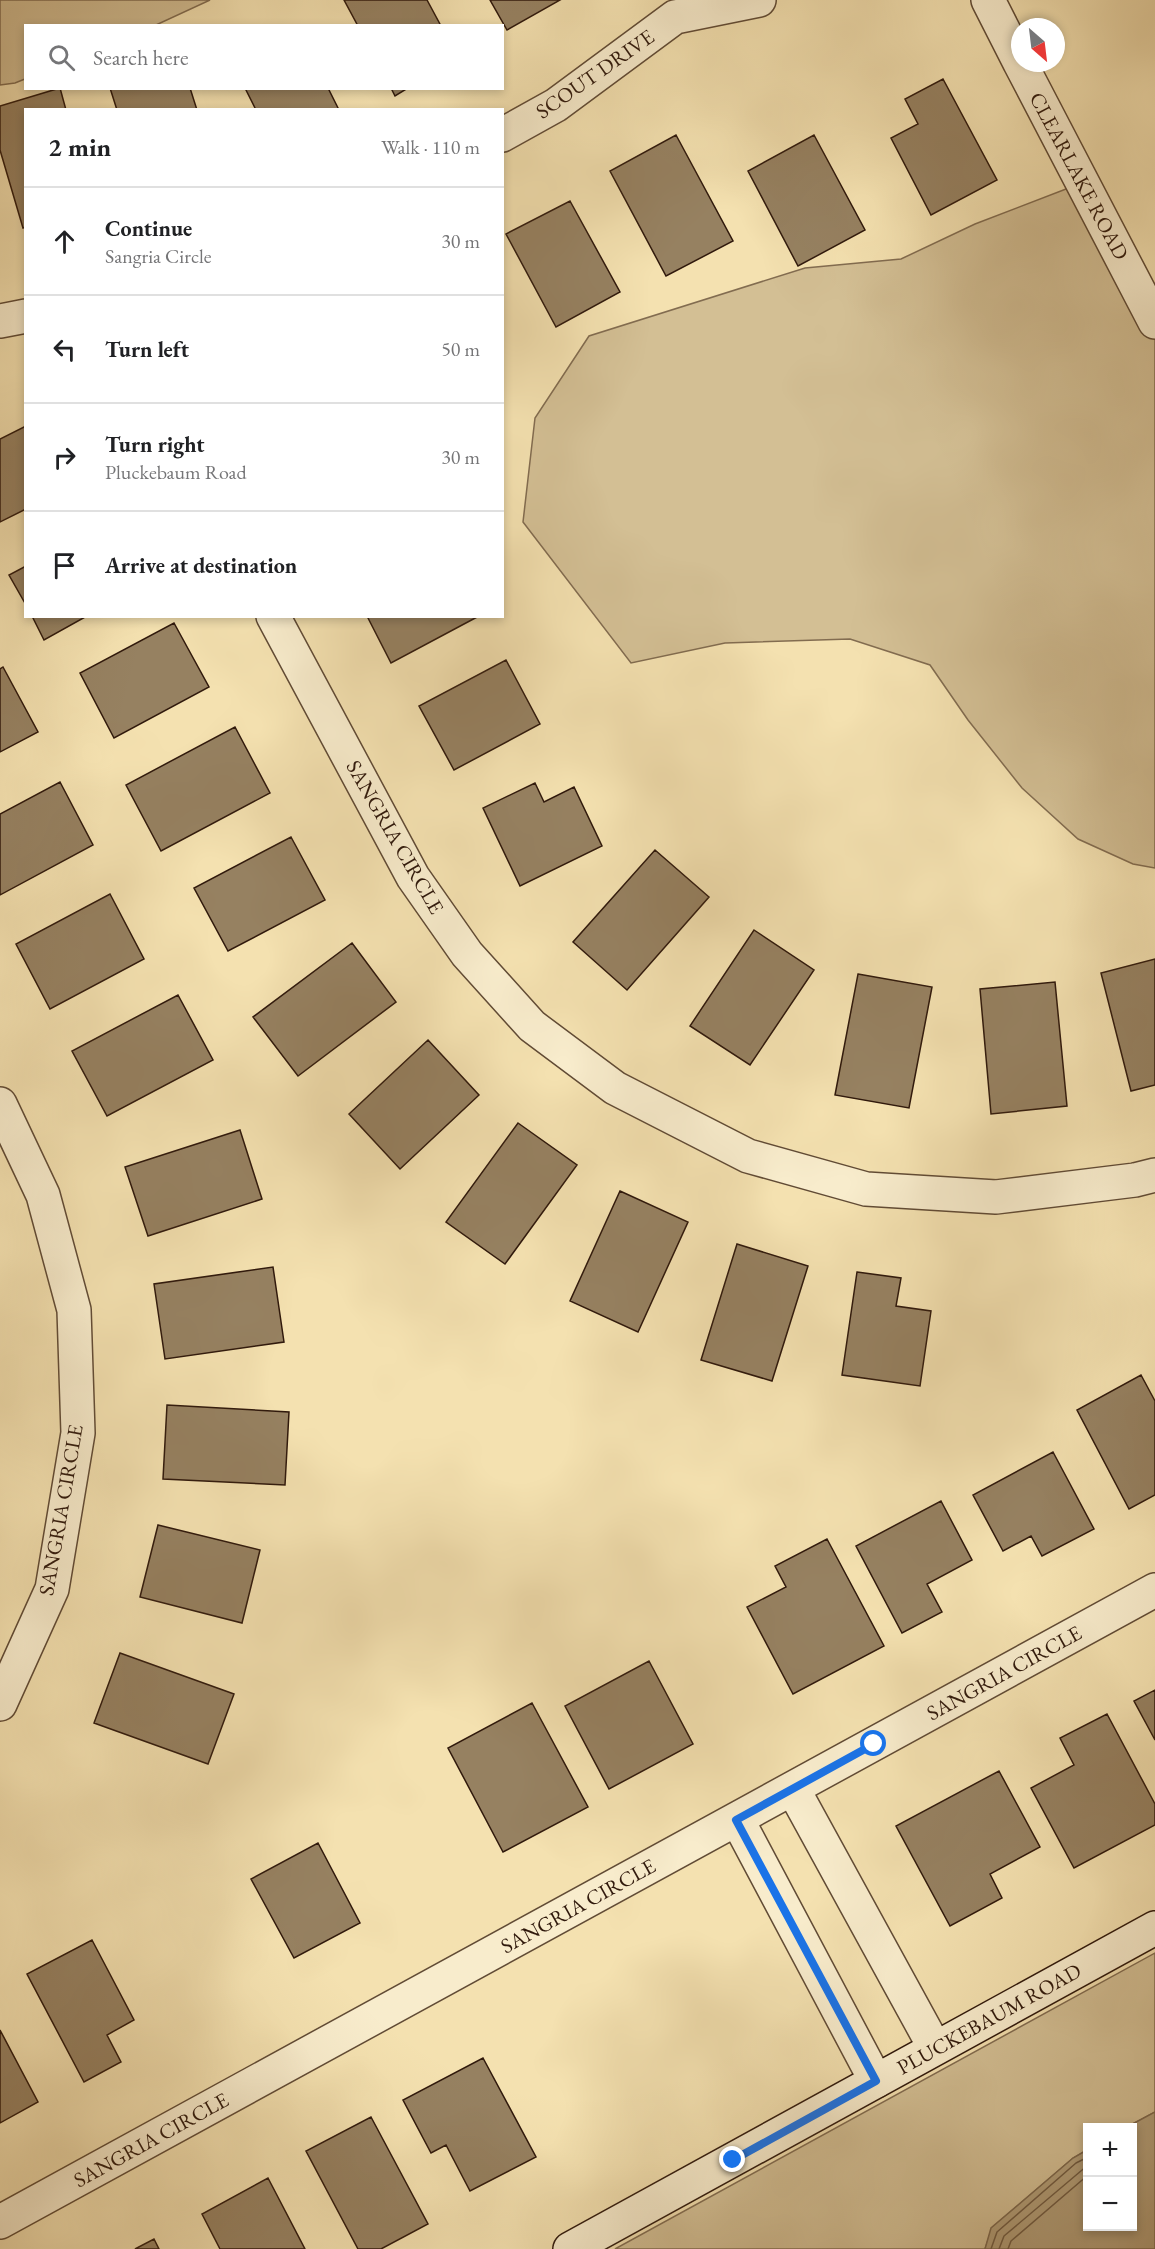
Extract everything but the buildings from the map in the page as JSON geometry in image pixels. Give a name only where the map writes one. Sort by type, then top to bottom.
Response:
[{"type":"street","name":"SCOUT DRIVE","points":[[504,134],[556,105],[675,17],[759,0]]},
{"type":"street","name":"CLEARLAKE ROAD","points":[[988,0],[1011,45]]},
{"type":"street","name":"CLEARLAKE ROAD","points":[[1025,72],[1155,322]]},
{"type":"street","points":[[0,321],[24,315]]},
{"type":"street","name":"SANGRIA CIRCLE","points":[[274,618],[413,877],[467,954],[532,1026],[615,1088],[748,1156],[866,1189],[996,1197],[1135,1180],[1155,1175]]},
{"type":"street","name":"SANGRIA CIRCLE","points":[[0,1104],[43,1195],[74,1310],[78,1433],[52,1589],[0,1704]]},
{"type":"street","name":"SANGRIA CIRCLE","points":[[0,2222],[1155,1590]]},
{"type":"street","points":[[793,1789],[935,2048]]},
{"type":"street","points":[[736,1820],[876,2081]]},
{"type":"street","name":"PLUCKEBAUM ROAD","points":[[570,2249],[1155,1928]]},
{"type":"shaded area","points":[[0,0],[210,0],[158,24],[24,24],[24,79],[0,85]]},
{"type":"shaded area","points":[[1089,184],[1155,318],[1155,868],[1133,864],[1078,839],[1022,788],[968,720],[930,665],[850,639],[725,643],[631,663],[523,522],[535,418],[589,336],[805,268],[901,259],[975,224],[1066,189]]},
{"type":"shaded area","points":[[1155,1953],[1155,2112],[1134,2123],[1083,2123],[1083,2152],[1073,2158],[992,2228],[985,2249],[615,2249]]},
{"type":"water","points":[[1155,2112],[1155,2249],[985,2249],[991,2228],[1073,2158],[1083,2152],[1083,2231],[1137,2231],[1137,2123],[1134,2123]]},
{"type":"route","points":[[733,2160],[876,2081],[736,1820],[874,1744]]}]
